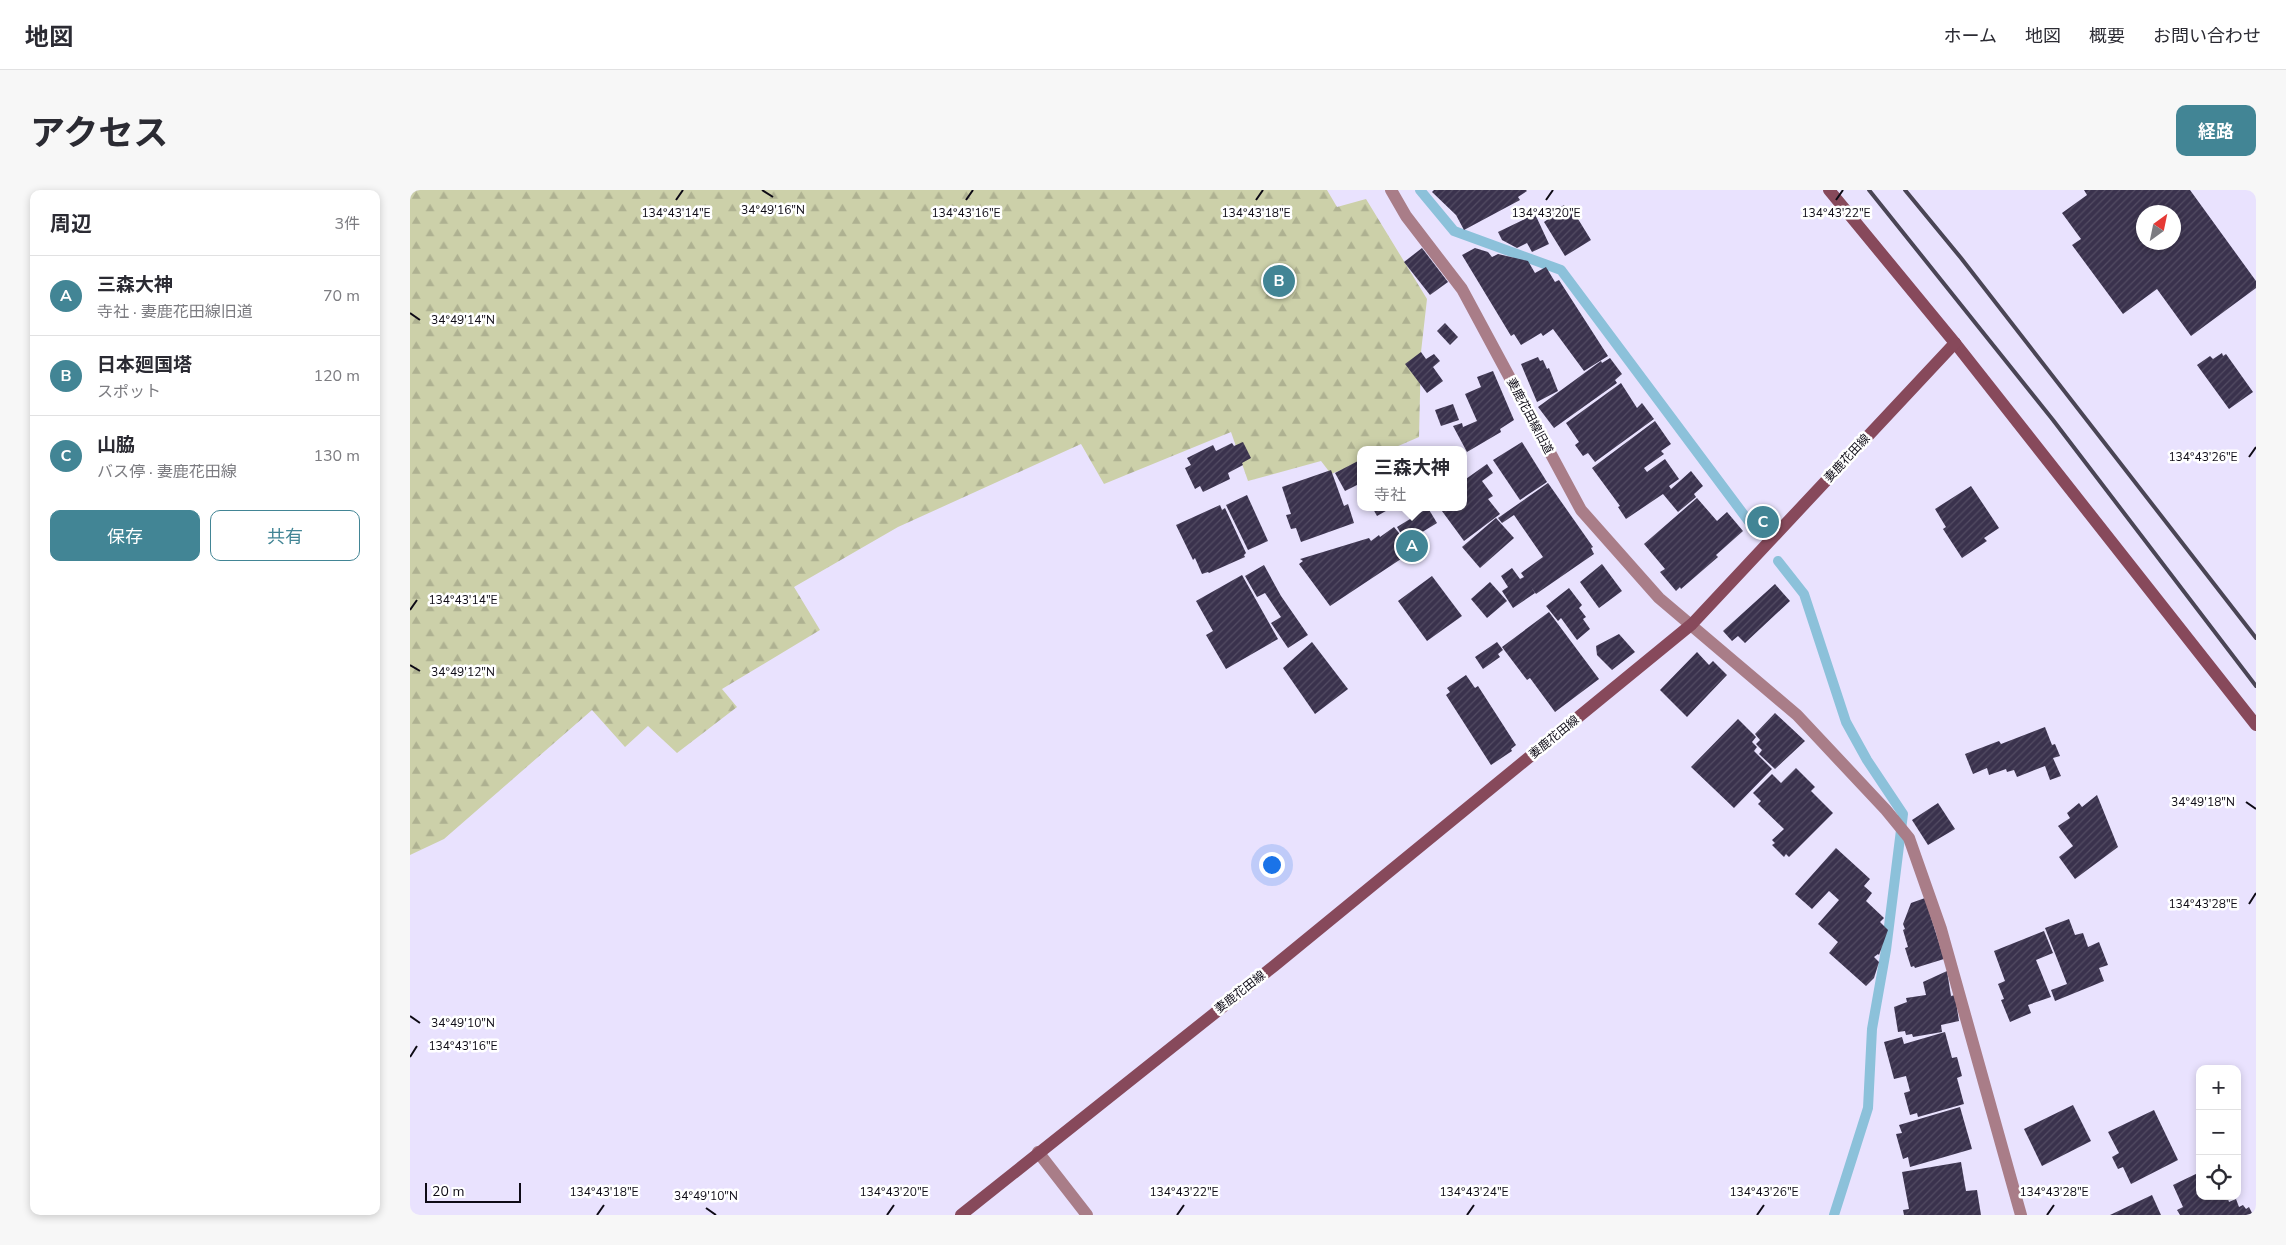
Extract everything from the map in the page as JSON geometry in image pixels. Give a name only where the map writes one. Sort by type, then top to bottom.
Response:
[{"type":"main road","points":[[1828,190],[1955,343],[2256,725]]},
{"type":"main road","name":"妻鹿花田線","points":[[961,1215],[1274,966],[1692,624],[1955,343]]},
{"type":"street","name":"妻鹿花田線旧道","points":[[1391,190],[1406,216],[1462,289],[1581,510],[1659,598],[1692,624],[1797,715],[1886,810],[1909,838],[1941,929],[2022,1215]]},
{"type":"street","points":[[1038,1152],[1087,1215]]},
{"type":"green space","points":[[410,190],[1327,190],[1337,207],[1366,199],[1427,299],[1421,352],[1419,437],[1398,446],[1357,446],[1357,464],[1331,474],[1321,461],[1248,481],[1231,432],[1104,484],[1081,444],[898,527],[794,587],[820,630],[722,689],[737,707],[677,753],[648,726],[625,747],[592,710],[444,839],[410,855]]},
{"type":"building","points":[[1434,190],[1527,191],[1518,197],[1520,200],[1464,230],[1456,215],[1432,192]]},
{"type":"building","points":[[2084,190],[2190,190],[2256,281],[2256,288],[2191,336],[2157,289],[2123,314],[2072,245],[2081,239],[2062,213],[2087,195]]},
{"type":"building","points":[[1564,205],[1566,208],[1570,206],[1591,240],[1565,256],[1544,222],[1551,217],[1550,214]]},
{"type":"building","points":[[1535,214],[1549,244],[1532,252],[1527,243],[1517,248],[1502,240],[1498,232]]},
{"type":"building","points":[[1422,248],[1448,282],[1430,295],[1404,262]]},
{"type":"building","points":[[1475,248],[1488,252],[1492,257],[1498,254],[1528,261],[1535,273],[1546,267],[1555,282],[1559,280],[1608,356],[1584,371],[1553,329],[1543,336],[1541,333],[1521,345],[1514,334],[1511,336],[1462,255]]},
{"type":"building","points":[[1445,323],[1458,337],[1450,345],[1437,331]]},
{"type":"building","points":[[1421,352],[1426,359],[1434,354],[1440,361],[1433,367],[1443,381],[1427,393],[1405,364]]},
{"type":"building","points":[[2222,353],[2223,356],[2226,354],[2253,392],[2229,409],[2197,365],[2210,356],[2213,359]]},
{"type":"building","points":[[1538,357],[1540,361],[1543,360],[1547,369],[1549,368],[1558,391],[1537,402],[1521,364]]},
{"type":"building","points":[[1610,358],[1622,374],[1615,380],[1617,383],[1554,428],[1538,407],[1601,361],[1602,363]]},
{"type":"building","points":[[1493,371],[1514,420],[1500,429],[1501,432],[1467,452],[1467,446],[1464,446],[1453,426],[1462,423],[1463,427],[1477,421],[1465,394],[1481,387],[1477,377]]},
{"type":"building","points":[[1621,383],[1637,408],[1642,403],[1654,419],[1595,462],[1588,453],[1583,456],[1575,445],[1579,442],[1566,423]]},
{"type":"building","points":[[1453,404],[1459,420],[1441,426],[1435,410]]},
{"type":"building","points":[[1655,421],[1671,444],[1661,451],[1664,454],[1644,468],[1647,472],[1665,459],[1679,479],[1669,486],[1671,489],[1691,471],[1703,486],[1694,494],[1696,497],[1678,512],[1663,494],[1626,519],[1618,507],[1620,506],[1592,468]]},
{"type":"building","points":[[1243,442],[1251,458],[1228,473],[1230,479],[1203,492],[1200,486],[1195,489],[1185,468],[1191,465],[1187,458],[1213,445],[1216,451],[1232,443],[1234,446]]},
{"type":"building","points":[[1522,442],[1547,482],[1520,500],[1493,460]]},
{"type":"building","points":[[1357,462],[1357,485],[1345,491],[1335,473]]},
{"type":"building","points":[[1487,464],[1493,473],[1482,481],[1493,496],[1488,499],[1500,514],[1464,541],[1442,511],[1467,511],[1467,478]]},
{"type":"building","points":[[1331,470],[1344,506],[1348,504],[1354,523],[1301,542],[1296,528],[1291,529],[1286,515],[1291,514],[1282,487]]},
{"type":"building","points":[[1548,483],[1593,547],[1591,548],[1594,554],[1536,594],[1531,587],[1535,593],[1513,608],[1502,591],[1508,587],[1501,576],[1512,568],[1520,579],[1524,577],[1521,573],[1543,557],[1514,515],[1502,523],[1498,518]]},
{"type":"building","points":[[1971,486],[1999,528],[1984,538],[1987,541],[1962,558],[1943,529],[1946,527],[1935,509]]},
{"type":"building","points":[[1247,495],[1268,541],[1248,550],[1226,505]]},
{"type":"building","points":[[1697,498],[1717,521],[1727,512],[1743,531],[1716,555],[1718,557],[1681,589],[1680,587],[1676,591],[1660,572],[1665,569],[1644,544]]},
{"type":"building","points":[[1220,505],[1222,510],[1225,508],[1246,553],[1245,557],[1209,573],[1202,574],[1176,525]]},
{"type":"building","points":[[1374,511],[1386,511],[1377,516]]},
{"type":"building","points":[[1423,511],[1430,511],[1437,523],[1406,542],[1397,527]]},
{"type":"building","points":[[1496,518],[1514,538],[1480,568],[1462,547]]},
{"type":"building","points":[[1394,527],[1408,544],[1405,547],[1410,553],[1330,606],[1299,564],[1303,561],[1300,559],[1369,538],[1371,541]]},
{"type":"building","points":[[1602,564],[1622,591],[1599,608],[1580,582]]},
{"type":"building","points":[[1264,565],[1281,596],[1308,635],[1288,648],[1271,623],[1281,617],[1265,593],[1257,597],[1245,576]]},
{"type":"building","points":[[1242,575],[1278,639],[1226,669],[1206,635],[1213,631],[1196,601]]},
{"type":"building","points":[[1432,576],[1462,616],[1427,641],[1398,601]]},
{"type":"building","points":[[1490,582],[1507,601],[1487,618],[1471,599]]},
{"type":"building","points":[[1775,584],[1790,601],[1745,643],[1738,636],[1732,641],[1723,631]]},
{"type":"building","points":[[1569,588],[1582,605],[1579,608],[1586,617],[1583,619],[1590,629],[1577,640],[1561,618],[1558,621],[1546,606]]},
{"type":"building","points":[[1549,612],[1599,679],[1555,712],[1530,678],[1527,680],[1502,647]]},
{"type":"building","points":[[1619,634],[1635,652],[1612,670],[1597,655],[1596,646]]},
{"type":"building","points":[[1312,642],[1348,689],[1315,714],[1283,668]]},
{"type":"building","points":[[1497,642],[1503,650],[1498,654],[1500,657],[1483,669],[1475,657]]},
{"type":"building","points":[[1697,652],[1709,665],[1713,661],[1727,675],[1687,717],[1660,690]]},
{"type":"building","points":[[1466,675],[1475,688],[1478,686],[1516,745],[1511,749],[1512,751],[1491,765],[1446,695],[1450,692],[1447,688]]},
{"type":"building","points":[[1775,713],[1805,741],[1775,769],[1759,754],[1762,750],[1756,744],[1760,740],[1755,734]]},
{"type":"building","points":[[1738,719],[1756,737],[1752,742],[1757,747],[1754,751],[1772,769],[1734,808],[1691,767]]},
{"type":"building","points":[[2045,727],[2052,745],[2055,744],[2060,756],[2053,758],[2061,776],[2050,780],[2045,766],[2017,777],[2014,770],[2007,772],[2006,769],[1989,775],[1987,768],[1973,774],[1965,754],[1999,741],[2001,744]]},
{"type":"building","points":[[1796,768],[1815,787],[1811,791],[1833,813],[1789,857],[1786,854],[1784,857],[1772,845],[1775,843],[1772,840],[1784,829],[1758,804],[1761,801],[1753,793],[1772,774],[1781,783]]},
{"type":"building","points":[[2097,795],[2118,847],[2075,879],[2059,857],[2073,846],[2058,826],[2070,818],[2067,813],[2079,803],[2082,807]]},
{"type":"building","points":[[1938,803],[1955,829],[1928,845],[1912,820]]},
{"type":"building","points":[[1836,848],[1870,879],[1864,886],[1872,893],[1866,901],[1884,918],[1880,922],[1888,930],[1879,955],[1874,957],[1879,962],[1874,978],[1866,986],[1829,953],[1838,942],[1818,924],[1839,900],[1829,891],[1812,909],[1795,894]]},
{"type":"building","points":[[1925,898],[1944,959],[1915,968],[1914,966],[1911,967],[1905,948],[1908,947],[1903,924],[1911,903]]},
{"type":"building","points":[[2069,919],[2075,935],[2083,933],[2088,947],[2099,942],[2108,965],[2099,968],[2104,981],[2055,1001],[2051,990],[2067,984],[2045,928]]},
{"type":"building","points":[[2044,931],[2053,953],[2036,960],[2051,997],[2028,1005],[2031,1013],[2010,1022],[2001,1000],[2004,999],[1998,984],[2005,981],[1994,951]]},
{"type":"building","points":[[1947,971],[1951,996],[1955,995],[1959,1021],[1941,1025],[1942,1032],[1913,1037],[1912,1034],[1906,1035],[1905,1031],[1898,1032],[1894,1007],[1907,1002],[1906,998],[1926,995],[1923,982]]},
{"type":"building","points":[[1945,1032],[1952,1058],[1957,1057],[1962,1076],[1957,1078],[1964,1104],[1918,1117],[1917,1113],[1910,1115],[1904,1093],[1910,1091],[1906,1076],[1894,1079],[1884,1042],[1902,1037],[1904,1044]]},
{"type":"building","points":[[2073,1105],[2091,1141],[2042,1166],[2024,1129]]},
{"type":"building","points":[[1960,1107],[1972,1149],[1910,1167],[1908,1157],[1903,1159],[1896,1134],[1902,1133],[1899,1125]]},
{"type":"building","points":[[2154,1110],[2178,1160],[2131,1184],[2123,1167],[2118,1169],[2112,1157],[2119,1153],[2108,1132]]},
{"type":"building","points":[[1961,1162],[1966,1191],[1977,1190],[1981,1215],[1904,1215],[1903,1210],[1909,1209],[1902,1172]]},
{"type":"building","points":[[2196,1174],[2196,1200],[2228,1200],[2229,1202],[2236,1200],[2239,1207],[2243,1205],[2246,1209],[2249,1207],[2253,1215],[2180,1215],[2177,1210],[2183,1207],[2173,1185]]},
{"type":"building","points":[[2152,1195],[2161,1215],[2110,1215]]},
{"type":"waterway","points":[[1420,190],[1454,231],[1561,270],[1753,527]]},
{"type":"waterway","points":[[1778,561],[1804,594],[1846,722],[1867,760],[1903,814],[1886,950],[1872,1029],[1868,1108],[1834,1215]]},
{"type":"railway","points":[[1869,190],[2053,420],[2256,686]]},
{"type":"railway","points":[[1905,190],[1961,258],[2256,638]]},
{"type":"place","name":"日本廻国塔","points":[[1279,281]]},
{"type":"place","name":"山脇","points":[[1763,522]]},
{"type":"place","name":"三森大神","points":[[1412,546]]}]
